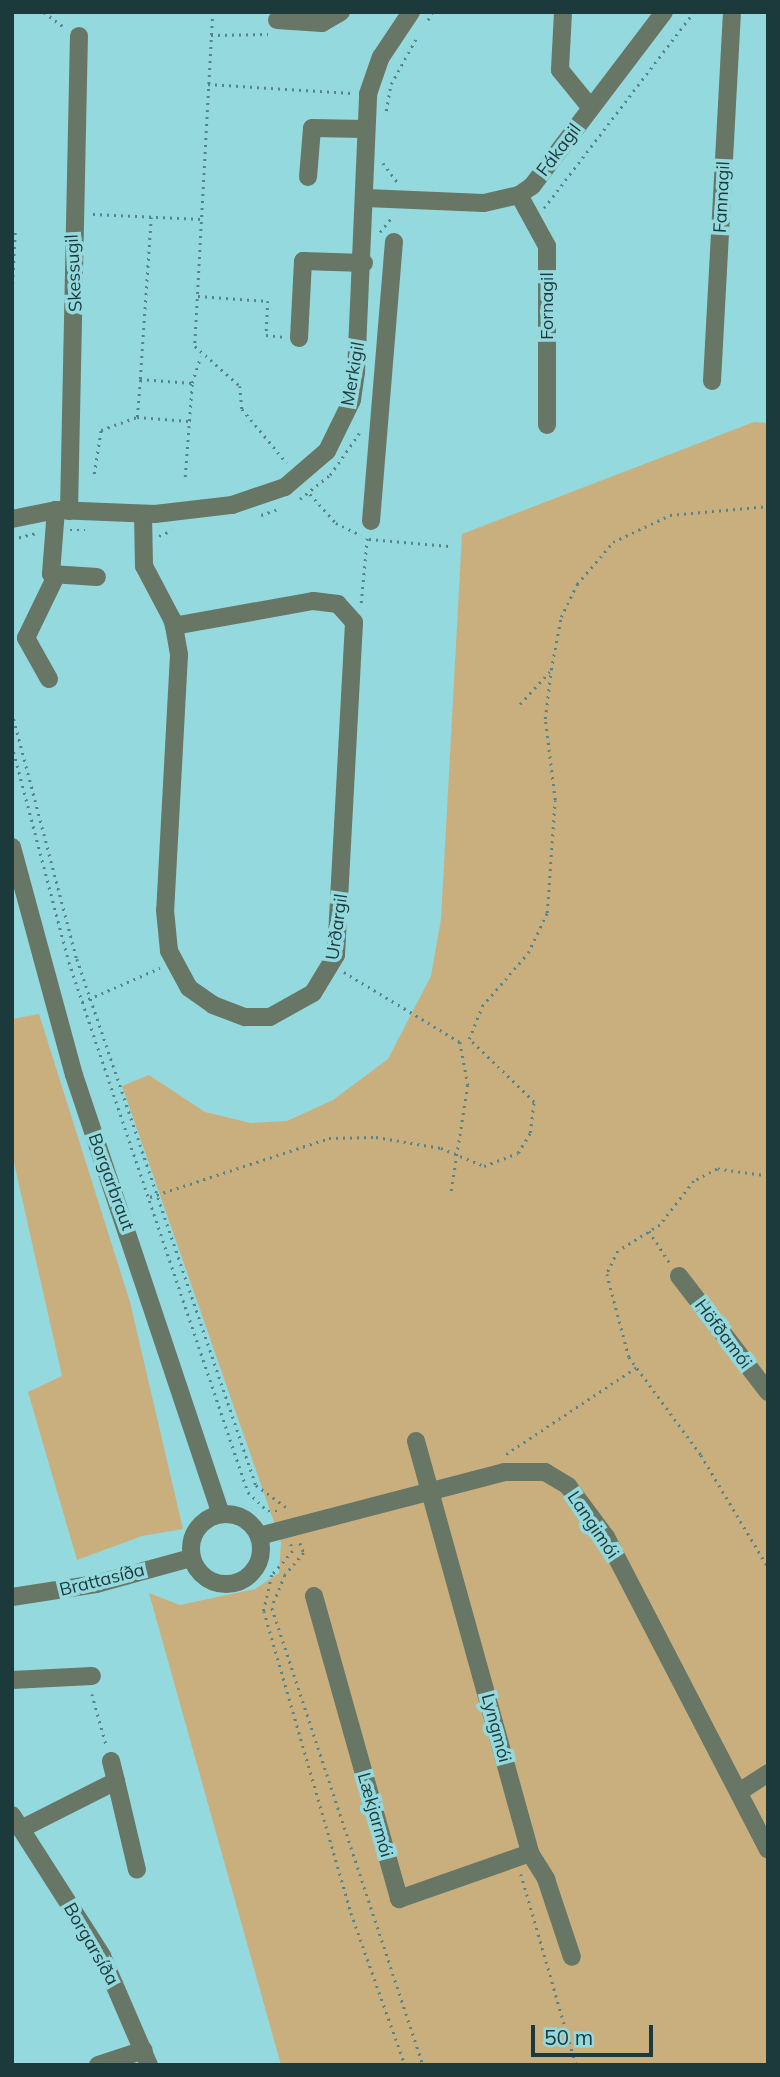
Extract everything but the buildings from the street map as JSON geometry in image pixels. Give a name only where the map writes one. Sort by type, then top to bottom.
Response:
[{"type":"street","points":[[276,20],[322,23],[341,12]]},
{"type":"street","name":"Merkigil","points":[[12,519],[62,510],[143,514],[232,505],[304,485],[344,421],[361,329],[368,94],[382,57],[411,12]]},
{"type":"street","points":[[563,12],[560,70],[591,108]]},
{"type":"street","name":"Fákagil","points":[[519,195],[532,186],[664,12]]},
{"type":"street","name":"Fannagil","points":[[712,381],[733,12]]},
{"type":"street","name":"Skessugil","points":[[58,574],[51,574],[55,531],[62,510],[77,300],[72,213],[79,36]]},
{"type":"street","points":[[308,177],[312,128],[365,129]]},
{"type":"street","points":[[366,198],[484,203],[519,195]]},
{"type":"street","name":"Fornagil","points":[[519,195],[547,246],[547,425]]},
{"type":"street","points":[[370,530],[373,439],[385,397],[389,330],[387,240]]},
{"type":"street","points":[[299,338],[303,261],[364,263]]},
{"type":"street","points":[[361,329],[389,330]]},
{"type":"street","name":"Urðargil","points":[[143,514],[141,537],[144,566],[174,625],[179,678],[164,910],[172,962],[189,988],[245,1017],[292,1007],[313,993],[332,966],[343,882],[354,622]]},
{"type":"street","points":[[49,679],[26,638],[58,574],[97,577]]},
{"type":"street","points":[[174,625],[313,601],[338,604],[354,622]]},
{"type":"street","name":"Borgarbraut","points":[[12,847],[74,1075],[221,1514]]},
{"type":"street","name":"Höfðamói","points":[[679,1276],[768,1392]]},
{"type":"street","name":"Lyngmói","points":[[416,1441],[523,1855],[546,1880],[572,1957]]},
{"type":"street","name":"Langimói","points":[[259,1536],[522,1470],[545,1472],[568,1486],[606,1537],[768,1849]]},
{"type":"street","points":[[221,1514],[244,1519],[259,1536],[255,1569],[237,1582],[205,1577],[191,1558],[200,1524],[221,1514]]},
{"type":"street","name":"Brattasíða","points":[[12,1597],[191,1558]]},
{"type":"street","name":"Lækjarmói","points":[[314,1597],[399,1899],[523,1855]]},
{"type":"street","points":[[12,1679],[90,1676]]},
{"type":"street","points":[[111,1761],[137,1870]]},
{"type":"street","points":[[739,1793],[768,1773]]},
{"type":"street","name":"Borgarsíða","points":[[116,1781],[17,1822],[102,1956],[146,2057]]},
{"type":"street","points":[[98,2065],[146,2057]]},
{"type":"path","points":[[44,12],[79,36]]},
{"type":"path","points":[[185,477],[192,383],[201,356],[198,296],[213,12]]},
{"type":"path","points":[[385,124],[387,99],[432,12]]},
{"type":"path","points":[[211,35],[266,37],[276,20]]},
{"type":"path","points":[[208,84],[368,94],[387,99]]},
{"type":"path","points":[[383,155],[400,185],[387,240]]},
{"type":"path","points":[[72,213],[202,219]]},
{"type":"path","points":[[137,417],[151,217]]},
{"type":"path","points":[[12,291],[15,232]]},
{"type":"path","points":[[198,296],[268,301],[266,335],[299,338]]},
{"type":"path","points":[[201,356],[240,386],[242,409],[335,523],[449,546]]},
{"type":"path","points":[[140,379],[192,383]]},
{"type":"path","points":[[94,474],[101,430],[137,417],[189,421]]},
{"type":"path","points":[[295,501],[304,485],[342,462],[365,424]]},
{"type":"path","points":[[257,516],[288,505]]},
{"type":"path","points":[[150,1197],[329,1138],[376,1137],[455,1154],[484,1166],[506,1162],[518,1153],[534,1119],[534,1102],[520,1082],[469,1039],[482,1006],[528,953],[547,913],[555,800],[545,719],[551,670],[568,601],[613,542],[670,515],[768,506]]},
{"type":"path","points":[[141,537],[182,528]]},
{"type":"path","points":[[12,539],[55,531],[96,529]]},
{"type":"path","points":[[354,622],[365,595],[370,530]]},
{"type":"path","points":[[520,704],[551,670]]},
{"type":"path","points":[[12,712],[91,998],[256,1485],[290,1510],[293,1552],[277,1566],[264,1611],[351,1913],[405,2065]]},
{"type":"path","points":[[12,745],[82,1002],[248,1492],[268,1511],[290,1510],[303,1506]]},
{"type":"path","points":[[82,1002],[172,962]]},
{"type":"path","points":[[332,966],[445,1027],[460,1042],[468,1085],[455,1154],[451,1194]]},
{"type":"path","points":[[768,1176],[717,1169],[694,1181],[677,1209],[618,1251],[607,1274],[637,1367],[701,1455],[768,1567]]},
{"type":"path","points":[[649,1231],[679,1276]]},
{"type":"path","points":[[500,1455],[637,1367]]},
{"type":"path","points":[[282,1511],[304,1553],[285,1575],[272,1608],[423,2065]]},
{"type":"path","points":[[90,1676],[111,1761]]},
{"type":"path","points":[[523,1855],[576,2065]]},
{"type":"shaded area","points":[[754,422],[768,423],[768,2065],[281,2065],[149,1593],[180,1605],[255,1589],[279,1573],[281,1542],[122,1086],[149,1075],[205,1112],[251,1123],[287,1121],[333,1100],[388,1059],[431,976],[441,919],[462,534]]},
{"type":"shaded area","points":[[39,1014],[130,1302],[183,1529],[142,1536],[77,1560],[28,1392],[62,1376],[12,1154],[12,1019]]}]
